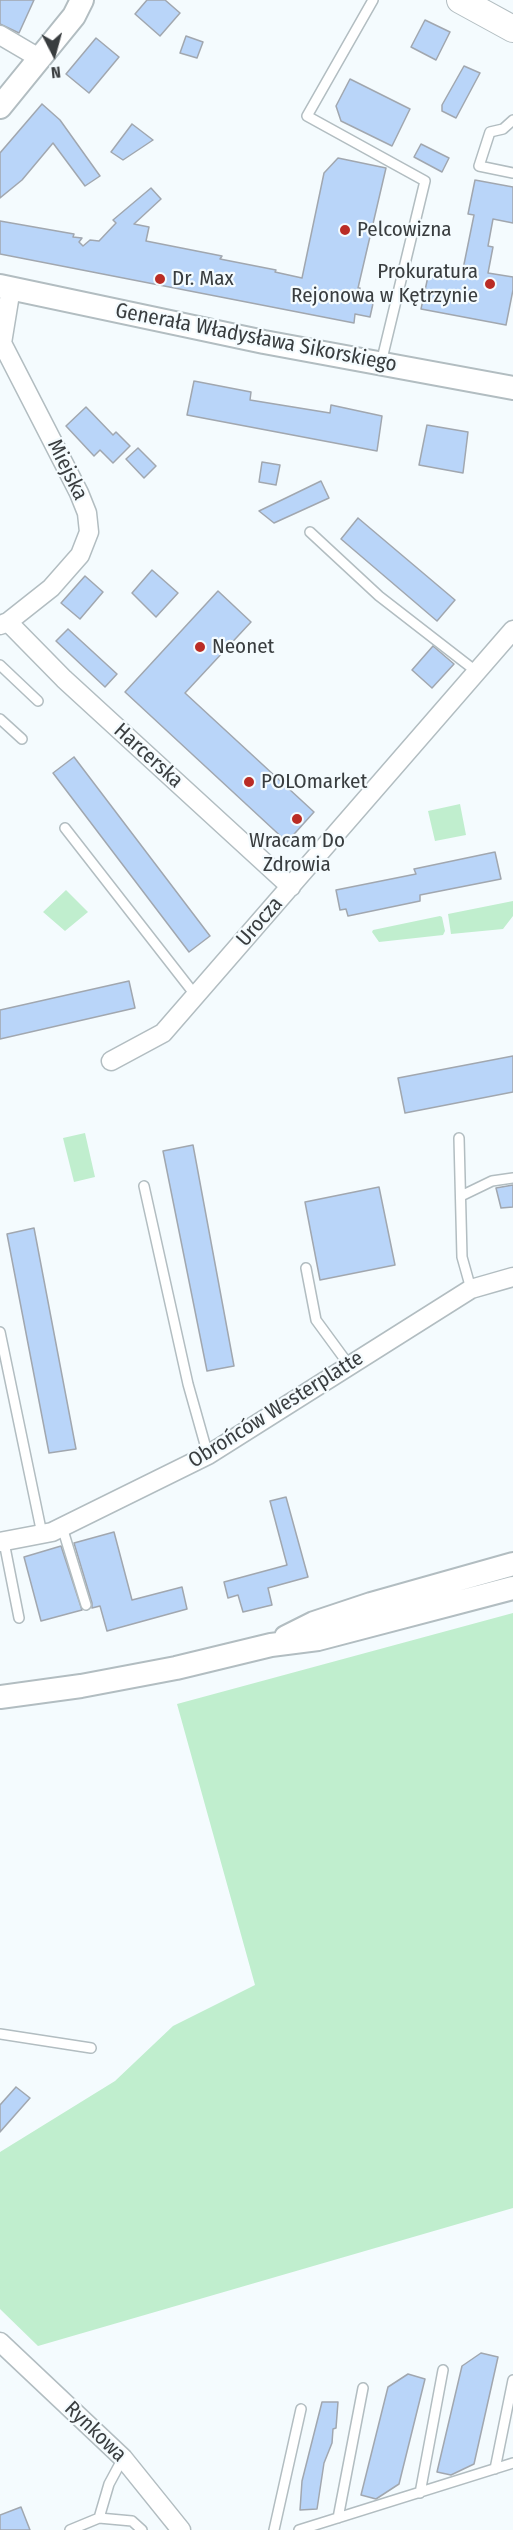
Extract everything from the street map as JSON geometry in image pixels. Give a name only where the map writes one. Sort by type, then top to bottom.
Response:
[{"type":"main road","points":[[459,0],[513,29]]},
{"type":"street","points":[[0,107],[74,16],[82,0]]},
{"type":"street","points":[[0,35],[39,58]]},
{"type":"street","name":"Generała Władysława Sikorskiego","points":[[5,287],[264,342],[513,387]]},
{"type":"street","name":"Miejska","points":[[4,624],[51,588],[80,555],[89,532],[87,513],[79,493],[2,343],[5,287]]},
{"type":"street","name":"Harcerska","points":[[4,624],[291,887]]},
{"type":"street","name":"Urocza","points":[[111,1060],[164,1033],[513,630]]},
{"type":"street","name":"Obrońców Westerplatte","points":[[2,1542],[42,1534],[62,1527],[208,1455],[471,1289],[513,1277]]},
{"type":"street","points":[[271,1645],[314,1623],[371,1604],[513,1564]]},
{"type":"street","points":[[0,1697],[81,1686],[176,1668],[271,1645],[318,1638],[513,1588]]},
{"type":"street","name":"Rynkowa","points":[[0,2342],[123,2458],[181,2530]]},
{"type":"lane","points":[[374,0],[307,116],[424,181],[381,363]]},
{"type":"lane","points":[[513,120],[503,129],[490,132],[479,166],[513,173]]},
{"type":"lane","points":[[310,532],[379,596],[477,672]]},
{"type":"lane","points":[[0,665],[38,701]]},
{"type":"lane","points":[[0,719],[22,739]]},
{"type":"lane","points":[[65,828],[196,996]]},
{"type":"lane","points":[[459,1138],[462,1257],[471,1289]]},
{"type":"lane","points":[[461,1196],[492,1182],[513,1178]]},
{"type":"lane","points":[[144,1186],[188,1384],[208,1455]]},
{"type":"lane","points":[[306,1268],[316,1320],[349,1365]]},
{"type":"lane","points":[[0,1332],[42,1534]]},
{"type":"lane","points":[[62,1527],[86,1605]]},
{"type":"lane","points":[[2,1542],[19,1618]]},
{"type":"lane","points":[[0,2034],[91,2048]]},
{"type":"lane","points":[[420,2493],[443,2370]]},
{"type":"lane","points":[[495,2469],[513,2380]]},
{"type":"lane","points":[[338,2518],[363,2388]]},
{"type":"lane","points":[[274,2530],[301,2409]]},
{"type":"lane","points":[[99,2518],[109,2484],[123,2458]]},
{"type":"lane","points":[[299,2530],[513,2463]]},
{"type":"lane","points":[[70,2530],[99,2518],[132,2521],[142,2530]]},
{"type":"green space","points":[[460,804],[466,835],[435,841],[428,811]]},
{"type":"green space","points":[[66,890],[88,912],[65,931],[43,912]]},
{"type":"green space","points":[[513,901],[513,916],[503,929],[451,934],[448,914]]},
{"type":"green space","points":[[440,916],[445,931],[443,935],[379,942],[372,932],[373,930]]},
{"type":"green space","points":[[85,1133],[95,1177],[74,1182],[63,1138]]},
{"type":"green space","points":[[513,1613],[513,2208],[38,2346],[0,2309],[0,2152],[115,2081],[173,2026],[255,1985],[177,1704]]},
{"type":"building","points":[[0,0],[34,0],[19,33],[0,24]]},
{"type":"building","points":[[147,0],[165,0],[180,13],[160,36],[135,14]]},
{"type":"building","points":[[425,20],[450,32],[436,60],[411,47]]},
{"type":"building","points":[[186,36],[203,42],[197,58],[180,53]]},
{"type":"building","points":[[96,38],[119,57],[89,93],[66,74]]},
{"type":"building","points":[[464,66],[480,73],[456,118],[442,111],[442,105]]},
{"type":"building","points":[[350,79],[410,109],[392,146],[341,121],[336,106]]},
{"type":"building","points":[[42,104],[60,120],[100,176],[85,186],[53,143],[22,180],[0,198],[0,153]]},
{"type":"building","points":[[132,124],[153,140],[123,160],[111,152]]},
{"type":"building","points":[[421,144],[449,158],[442,172],[414,157]]},
{"type":"building","points":[[338,158],[386,168],[358,288],[360,288],[359,297],[374,299],[370,317],[355,314],[354,323],[0,254],[0,221],[74,234],[73,237],[82,238],[79,242],[83,246],[90,240],[99,241],[116,223],[113,220],[151,188],[161,199],[134,224],[149,227],[146,241],[222,256],[220,259],[276,270],[275,272],[302,278],[324,173]]},
{"type":"building","points":[[475,180],[513,187],[513,223],[493,219],[488,246],[493,247],[488,273],[513,277],[513,290],[506,325],[421,309],[430,267],[462,274],[474,215],[468,214]]},
{"type":"building","points":[[194,381],[251,392],[250,400],[330,413],[331,405],[382,416],[377,451],[187,415]]},
{"type":"building","points":[[86,407],[113,435],[116,432],[130,446],[113,463],[100,450],[94,456],[66,426]]},
{"type":"building","points":[[427,425],[468,432],[463,473],[419,465]]},
{"type":"building","points":[[138,448],[156,466],[144,478],[126,459]]},
{"type":"building","points":[[262,462],[280,465],[276,485],[259,482]]},
{"type":"building","points":[[321,481],[329,498],[274,523],[259,511]]},
{"type":"building","points":[[358,518],[455,600],[437,621],[341,539]]},
{"type":"building","points":[[152,570],[178,593],[156,617],[132,593]]},
{"type":"building","points":[[85,576],[103,592],[80,619],[61,603]]},
{"type":"building","points":[[218,591],[251,622],[185,693],[314,812],[287,842],[125,692]]},
{"type":"building","points":[[68,629],[117,674],[105,687],[56,641]]},
{"type":"building","points":[[433,646],[454,664],[432,688],[412,670]]},
{"type":"building","points":[[74,757],[210,936],[189,952],[53,773]]},
{"type":"building","points":[[495,852],[501,879],[420,895],[420,901],[348,916],[346,909],[340,910],[336,890],[416,874],[414,869]]},
{"type":"building","points":[[129,981],[135,1008],[0,1039],[0,1010]]},
{"type":"building","points":[[513,1056],[513,1092],[405,1113],[398,1078]]},
{"type":"building","points":[[193,1145],[234,1366],[207,1371],[163,1151]]},
{"type":"building","points":[[513,1185],[513,1207],[501,1208],[496,1188]]},
{"type":"building","points":[[379,1187],[395,1265],[320,1280],[305,1202]]},
{"type":"building","points":[[34,1228],[76,1449],[49,1453],[7,1234]]},
{"type":"building","points":[[286,1497],[308,1577],[268,1588],[272,1605],[243,1612],[238,1595],[228,1598],[224,1582],[287,1565],[270,1501]]},
{"type":"building","points":[[114,1532],[132,1600],[182,1587],[187,1609],[107,1631],[100,1606],[92,1608],[74,1543]]},
{"type":"building","points":[[61,1546],[82,1610],[41,1621],[24,1557]]},
{"type":"building","points":[[16,2087],[30,2098],[0,2132],[0,2105]]},
{"type":"building","points":[[481,2353],[498,2357],[474,2464],[451,2475],[437,2472],[462,2366]]},
{"type":"building","points":[[408,2374],[425,2379],[399,2484],[376,2499],[361,2495],[388,2387]]},
{"type":"building","points":[[322,2402],[338,2402],[336,2428],[333,2429],[332,2443],[324,2463],[317,2509],[300,2510],[302,2481]]},
{"type":"building","points":[[21,2507],[30,2530],[0,2530],[0,2515]]},
{"type":"place","name":"Pelcowizna","points":[[345,230]]},
{"type":"place","name":"Dr. Max","points":[[160,279]]},
{"type":"place","name":"Prokuratura Rejonowa w Kętrzynie","points":[[490,284]]},
{"type":"place","name":"Neonet","points":[[200,647]]},
{"type":"place","name":"POLOmarket","points":[[249,782]]},
{"type":"place","name":"Wracam Do Zdrowia","points":[[297,819]]}]
